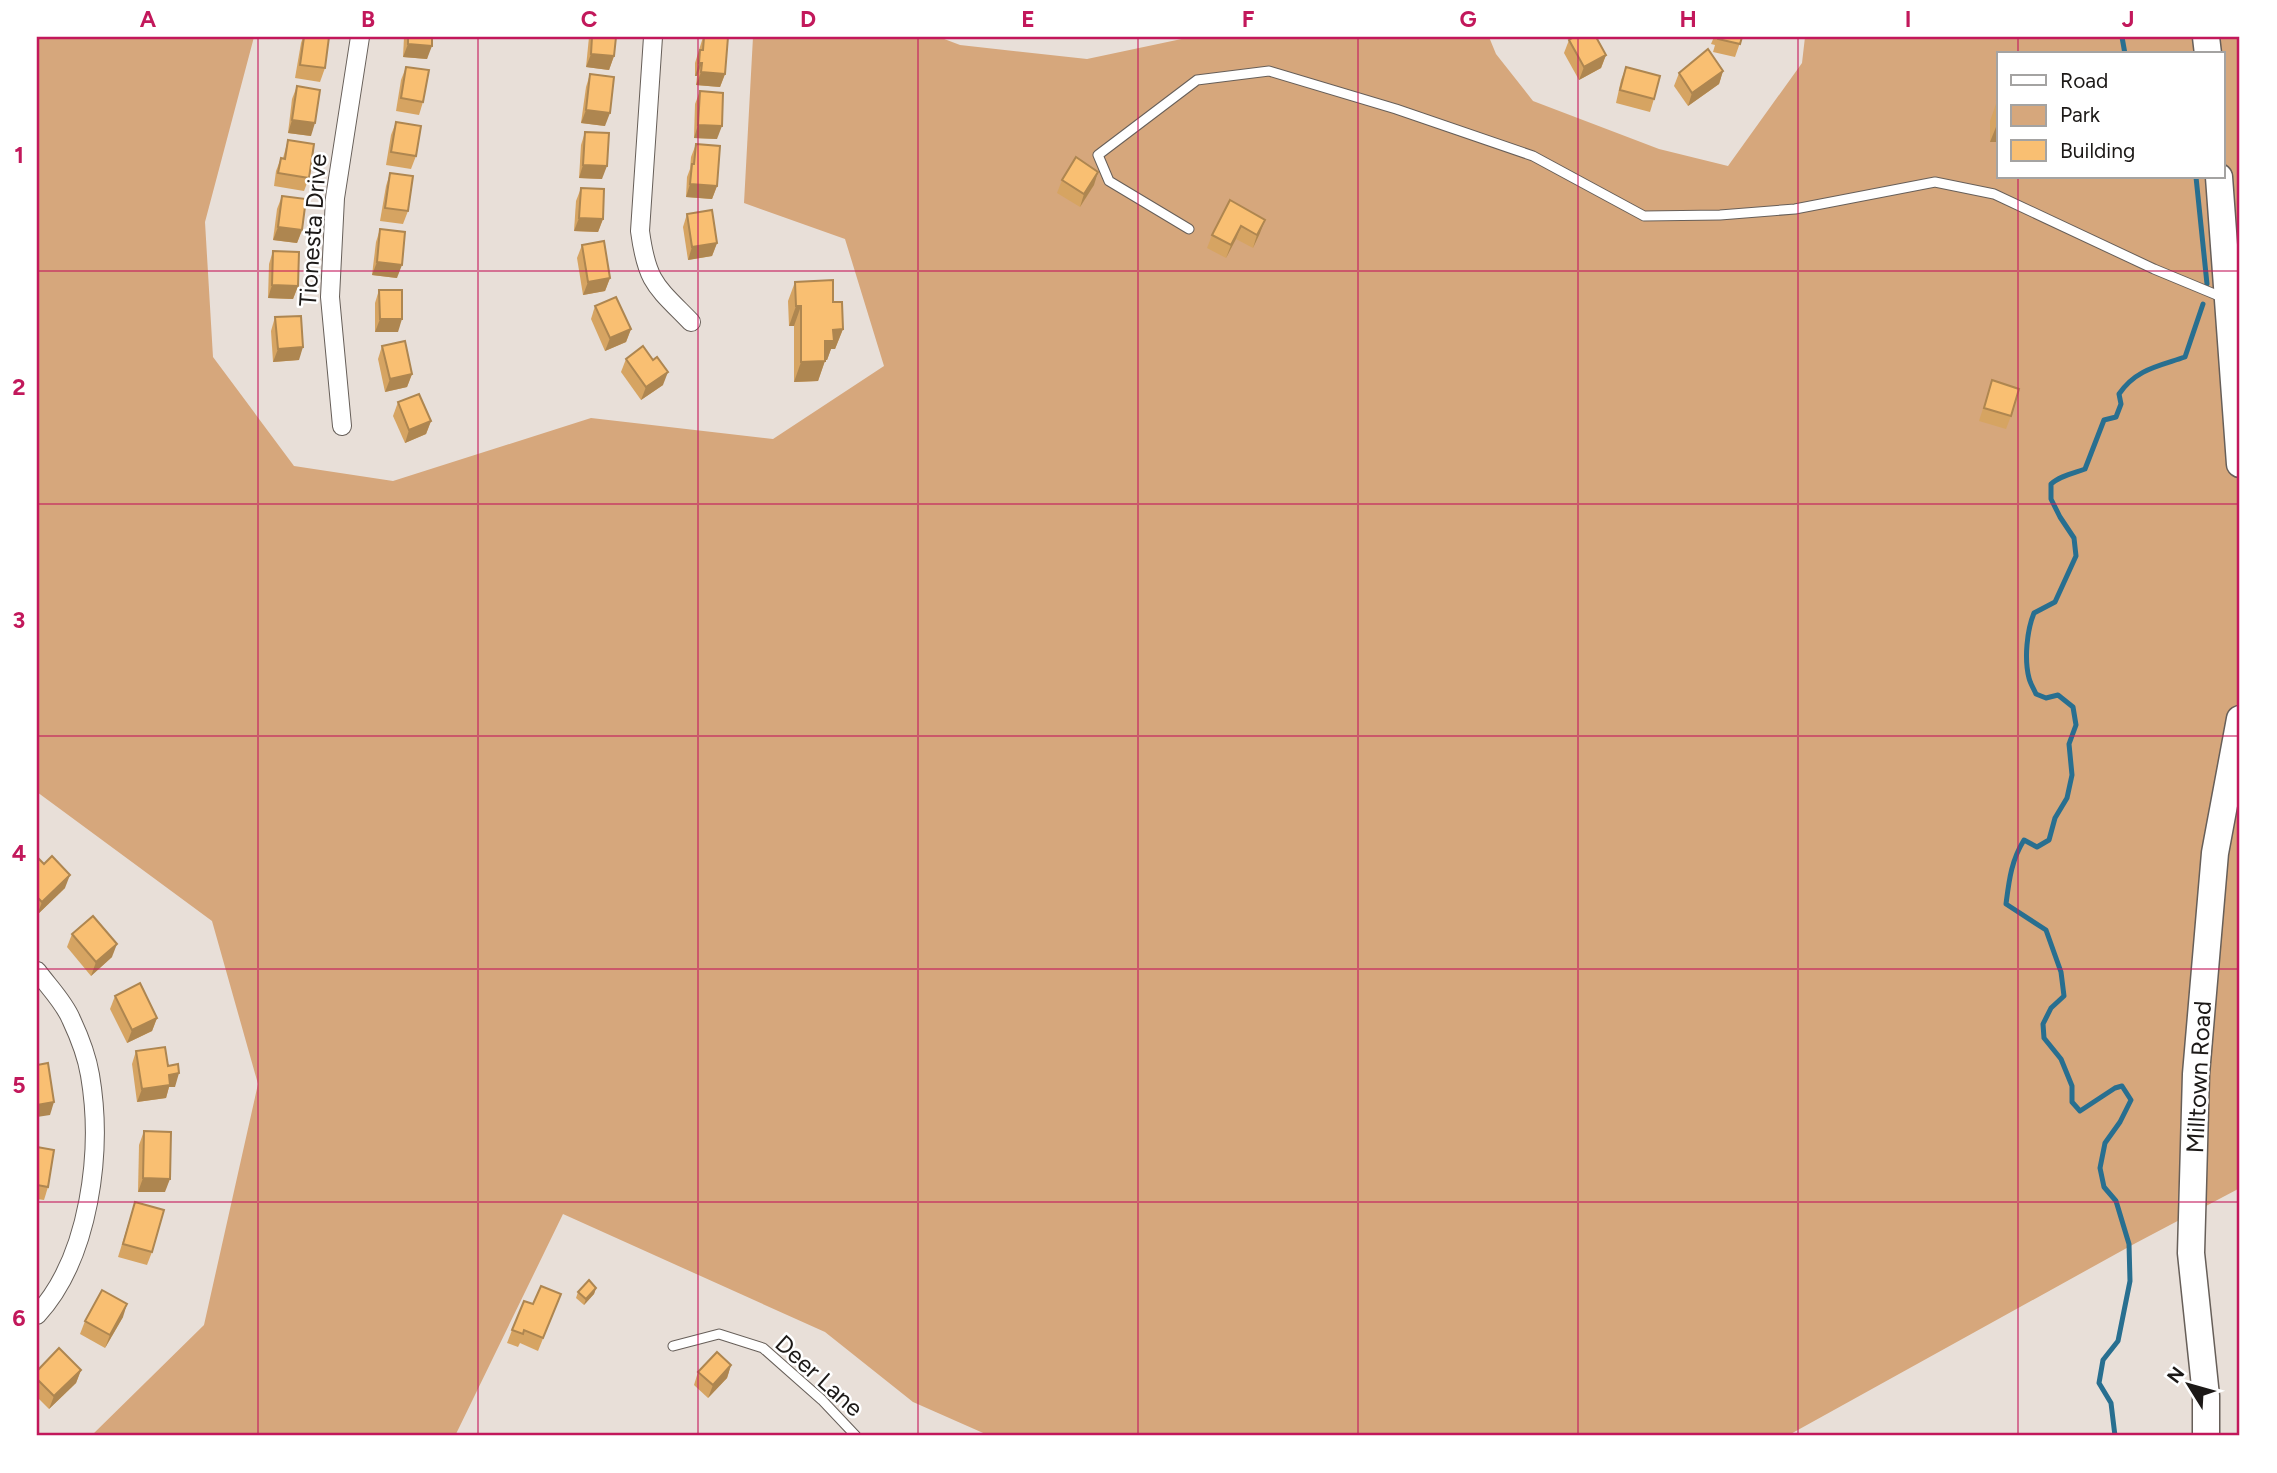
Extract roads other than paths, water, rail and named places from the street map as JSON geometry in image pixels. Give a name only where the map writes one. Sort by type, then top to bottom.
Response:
[{"type":"street","name":"Tionesta Drive","points":[[342,426],[330,297],[335,198],[359,37]]},
{"type":"street","points":[[653,37],[641,241],[644,260],[653,283],[691,322]]},
{"type":"street","points":[[2219,178],[2240,464]]},
{"type":"street","name":"Milltown Road","points":[[2206,1436],[2206,1396],[2191,1253],[2196,1074],[2215,853],[2240,719]]},
{"type":"street","points":[[37,971],[71,1017],[90,1074],[94,1126],[92,1185],[78,1246],[46,1304],[37,1315]]},
{"type":"lane","points":[[1189,229],[1110,181],[1098,155],[1197,80],[1269,71],[1396,109],[1533,156],[1644,216],[1720,215],[1795,209],[1935,182],[1994,194],[2154,269],[2229,300]]},
{"type":"lane","name":"Deer Lane","points":[[673,1346],[719,1334],[763,1348],[822,1400],[856,1436]]},
{"type":"waterway","points":[[2122,37],[2125,52]]},
{"type":"waterway","points":[[2196,178],[2207,284]]},
{"type":"waterway","points":[[2115,1436],[2111,1403],[2099,1383],[2103,1360],[2118,1341],[2130,1281],[2129,1244],[2116,1201],[2104,1187],[2100,1168],[2105,1143],[2131,1100],[2122,1086],[2080,1111],[2072,1102],[2072,1086],[2061,1059],[2044,1038],[2043,1024],[2051,1008],[2064,996],[2061,972],[2046,930],[2006,904],[2011,871],[2024,840],[2037,847],[2049,840],[2055,818],[2067,798],[2072,775],[2069,744],[2076,725],[2073,707],[2058,695],[2046,698],[2036,694],[2027,662],[2028,636],[2034,613],[2055,602],[2076,556],[2074,538],[2051,499],[2051,484],[2085,469],[2104,420],[2116,417],[2121,404],[2119,394],[2133,379],[2185,357],[2203,304]]}]
